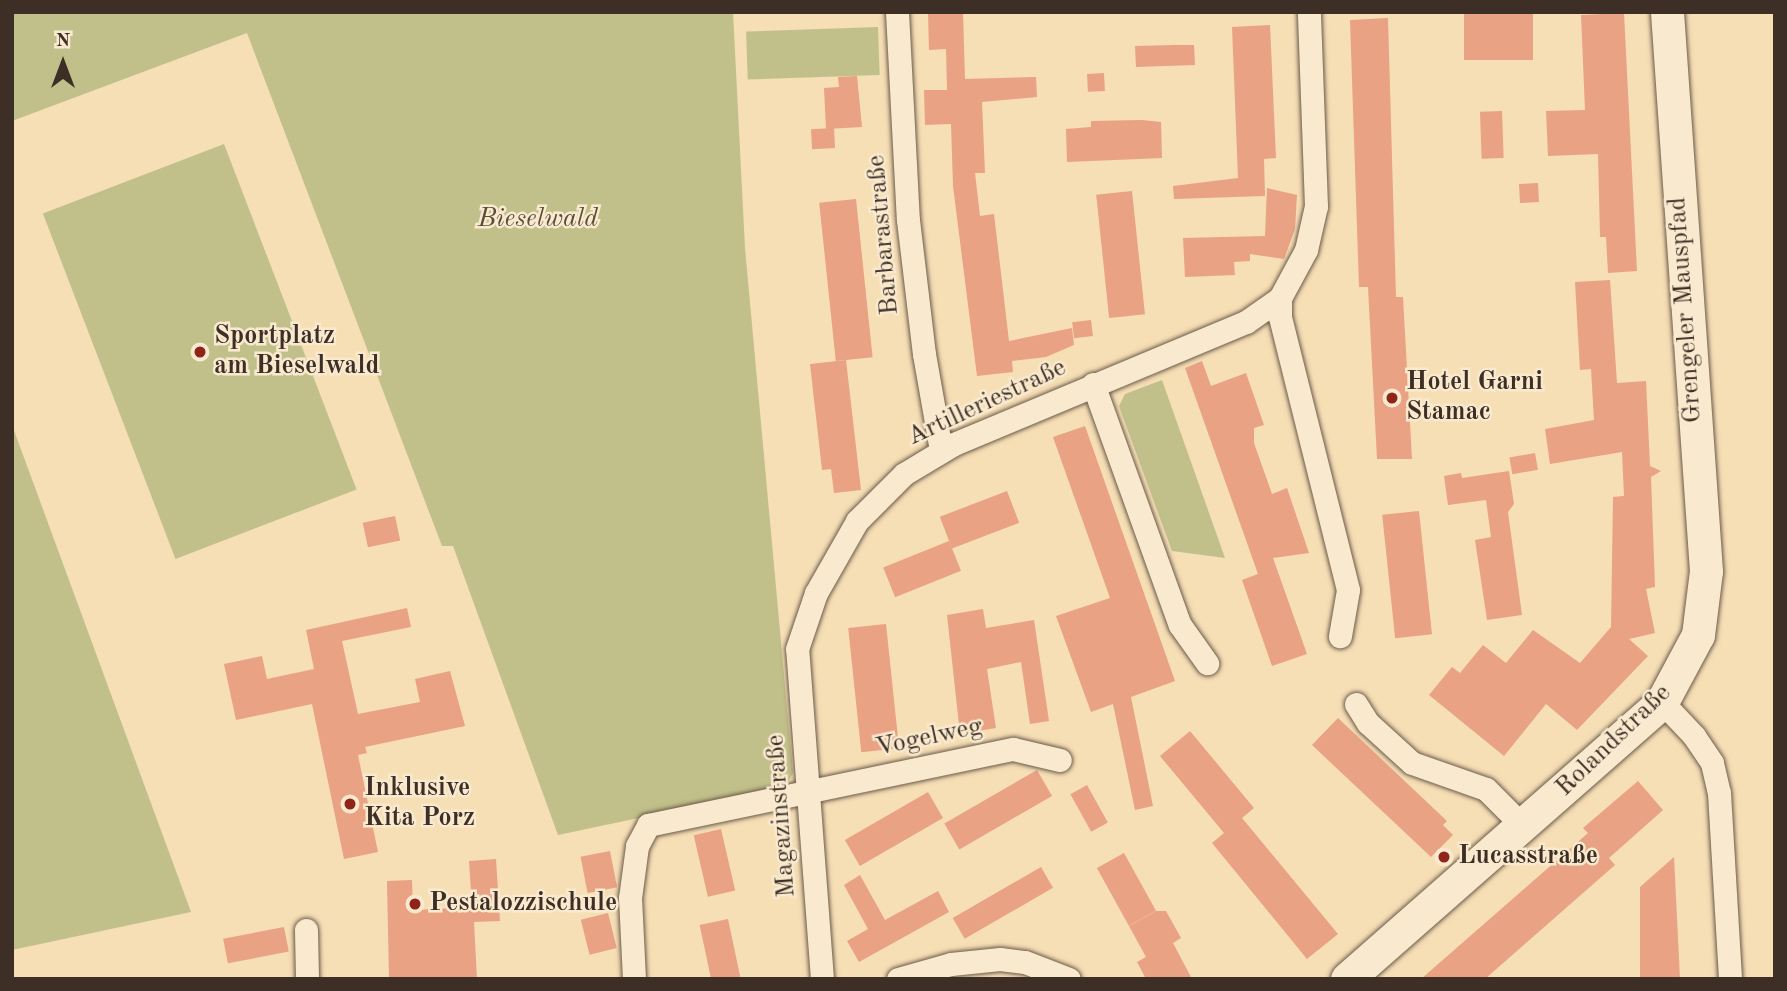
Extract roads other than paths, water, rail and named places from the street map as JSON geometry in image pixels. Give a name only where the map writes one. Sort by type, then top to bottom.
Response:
[{"type":"main road","name":"Grengeler Mauspfad","points":[[1667,12],[1706,570],[1704,607]]},
{"type":"main road","name":"Rolandstraße","points":[[1347,979],[1662,702],[1688,660],[1704,607]]},
{"type":"street","name":"Barbarastraße","points":[[897,12],[908,220],[924,354],[941,450]]},
{"type":"street","name":"Artilleriestraße","points":[[797,649],[816,593],[857,521],[904,474],[941,450],[1246,322],[1280,298],[1307,250],[1316,206],[1309,12]]},
{"type":"street","points":[[1280,298],[1280,317],[1348,590],[1340,636]]},
{"type":"street","name":"Artilleriestraße","points":[[1093,384],[1180,625],[1207,663]]},
{"type":"street","name":"Magazinstraße","points":[[797,649],[822,979]]},
{"type":"street","points":[[1662,702],[1694,736],[1712,763],[1719,793],[1730,979]]},
{"type":"street","points":[[1356,704],[1368,723],[1412,763],[1486,789],[1523,826]]},
{"type":"street","name":"Vogelweg","points":[[634,979],[630,898],[637,846],[648,825],[1013,749],[1060,760]]},
{"type":"street","points":[[306,930],[307,979]]},
{"type":"street","points":[[898,979],[951,964],[1000,959],[1025,962],[1069,979]]},
{"type":"place","name":"Sportplatz am Bieselwald","points":[[200,352]]},
{"type":"place","name":"Hotel Garni Stamac","points":[[1392,398]]},
{"type":"place","name":"Inklusive Kita Porz","points":[[350,804]]},
{"type":"place","name":"Lucasstraße","points":[[1444,857]]},
{"type":"place","name":"Pestalozzischule","points":[[415,904]]},
{"type":"park label","name":"Bieselwald","points":[[538,220]]}]
